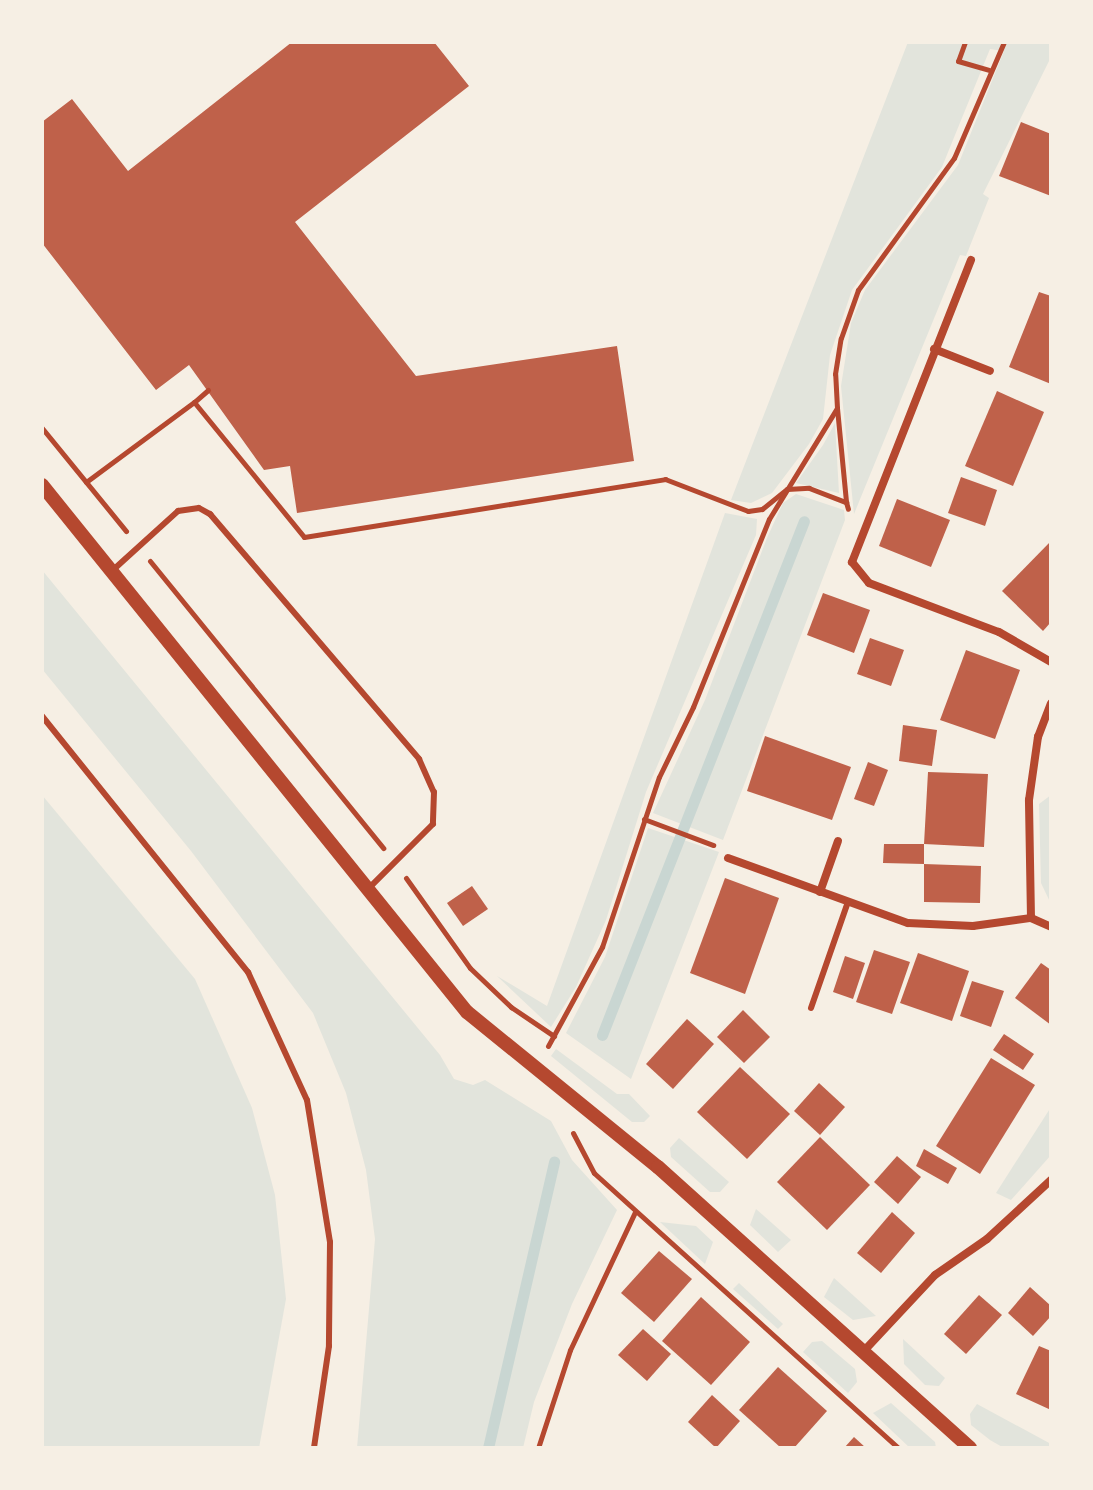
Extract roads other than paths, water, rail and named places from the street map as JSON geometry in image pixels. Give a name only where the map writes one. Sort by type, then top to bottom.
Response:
[{"type":"street","points":[[971,260],[857,539],[852,562],[860,578],[999,632],[1051,662]]},
{"type":"street","points":[[934,349],[990,371]]},
{"type":"street","points":[[42,485],[467,1012],[658,1167],[862,1354],[970,1448]]},
{"type":"street","points":[[1031,918],[1029,800],[1038,737],[1051,703]]},
{"type":"street","points":[[820,892],[838,841]]},
{"type":"street","points":[[728,858],[848,902],[927,925],[973,926],[1031,918],[1051,927]]},
{"type":"street","points":[[862,1354],[935,1275],[987,1239],[1051,1180]]},
{"type":"lane","points":[[113,570],[178,511],[199,508],[210,514],[419,759],[434,792],[433,824],[396,865],[367,890]]},
{"type":"lane","points":[[42,716],[248,972],[307,1100],[330,1242],[329,1346],[314,1448]]},
{"type":"lane","points":[[811,1008],[848,902]]},
{"type":"waterway","points":[[602,1035],[804,521]]},
{"type":"waterway","points":[[488,1448],[554,1161]]}]
